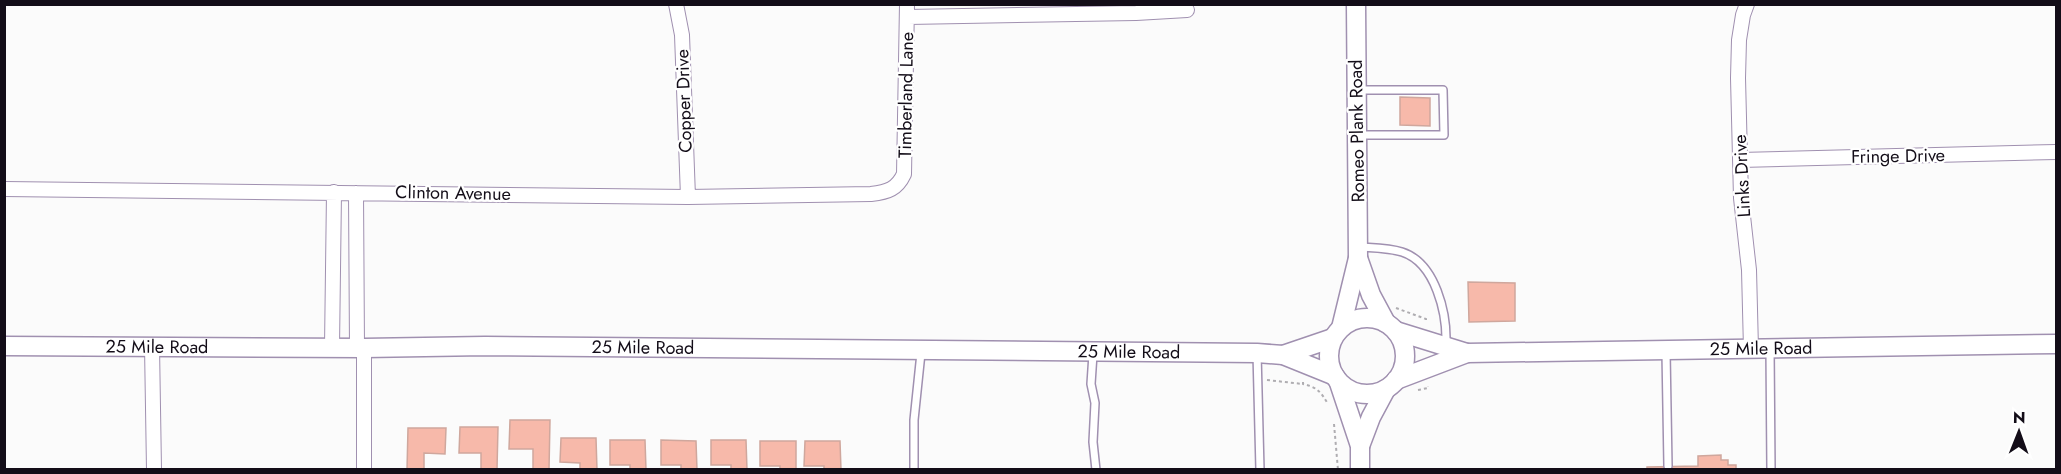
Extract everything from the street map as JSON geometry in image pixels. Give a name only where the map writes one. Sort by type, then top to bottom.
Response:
[{"type":"street","name":"Copper Drive","points":[[676,4],[682,35],[688,197]]},
{"type":"street","name":"Romeo Plank Road","points":[[1337,333],[1358,252],[1356,4]]},
{"type":"street","name":"Links Drive","points":[[1747,4],[1739,39],[1740,160],[1741,198],[1749,270],[1751,349]]},
{"type":"street","points":[[908,11],[1136,13],[1187,10]]},
{"type":"street","name":"Timberland Lane","points":[[899,185],[904,174],[908,11]]},
{"type":"street","name":"Fringe Drive","points":[[1740,160],[2056,152]]},
{"type":"street","name":"Clinton Avenue","points":[[4,189],[688,197],[872,194],[888,192],[899,185]]},
{"type":"street","points":[[332,347],[334,192]]},
{"type":"street","points":[[357,193],[364,470]]},
{"type":"street","name":"Romeo Plank Road","points":[[1358,252],[1371,295],[1392,321]]},
{"type":"street","points":[[1360,446],[1371,417],[1403,369],[1405,356],[1392,321],[1362,318],[1351,322],[1337,333],[1329,349],[1329,361],[1360,446],[1360,470]]},
{"type":"street","name":"25 Mile Road","points":[[1392,321],[1445,346],[1467,353],[2056,344]]},
{"type":"street","name":"25 Mile Road","points":[[1283,355],[1337,333]]},
{"type":"street","name":"25 Mile Road","points":[[4,346],[494,346],[1257,353],[1283,355],[1337,379]]},
{"type":"street","points":[[152,346],[154,470]]},
{"type":"street","name":"25 Mile Road","points":[[1391,384],[1467,353]]},
{"type":"street","points":[[1337,379],[1349,390],[1360,393],[1374,393],[1391,384]]},
{"type":"lane","points":[[1356,90],[1443,90],[1444,135],[1356,135]]},
{"type":"lane","points":[[1358,252],[1404,252],[1419,261],[1433,281],[1441,302],[1446,323],[1445,346]]},
{"type":"lane","points":[[1770,349],[1772,470]]},
{"type":"lane","points":[[914,470],[914,420],[922,350]]},
{"type":"lane","points":[[1666,350],[1668,466]]},
{"type":"lane","points":[[1093,351],[1091,384],[1095,404],[1093,442],[1096,470]]},
{"type":"lane","points":[[1257,353],[1260,470]]},
{"type":"path","points":[[1392,321],[1426,319],[1425,325]]},
{"type":"path","points":[[1303,384],[1304,376]]},
{"type":"path","points":[[1257,379],[1315,387],[1322,393],[1328,404]]},
{"type":"path","points":[[1418,390],[1428,388],[1426,381]]},
{"type":"path","points":[[1338,470],[1334,424],[1341,422]]},
{"type":"building","points":[[1400,97],[1430,98],[1430,126],[1400,125]]},
{"type":"building","points":[[1468,282],[1515,283],[1515,321],[1469,322]]},
{"type":"building","points":[[510,420],[550,420],[549,470],[533,470],[533,449],[509,449]]},
{"type":"building","points":[[460,427],[498,427],[497,470],[481,470],[481,453],[459,453]]},
{"type":"building","points":[[408,428],[446,428],[445,454],[424,453],[424,470],[407,470]]},
{"type":"building","points":[[561,438],[596,438],[597,470],[580,470],[580,463],[560,462]]},
{"type":"building","points":[[610,440],[645,440],[646,470],[630,470],[630,465],[610,465]]},
{"type":"building","points":[[661,440],[696,441],[697,470],[681,470],[681,465],[661,465]]},
{"type":"building","points":[[711,440],[746,440],[747,470],[731,470],[731,465],[711,465]]},
{"type":"building","points":[[760,441],[796,441],[796,470],[780,470],[780,466],[760,466]]},
{"type":"building","points":[[805,441],[840,441],[841,470],[824,470],[824,466],[804,466]]},
{"type":"building","points":[[1721,455],[1721,460],[1728,460],[1728,465],[1736,465],[1736,470],[1647,470],[1647,467],[1698,466],[1698,456]]}]
